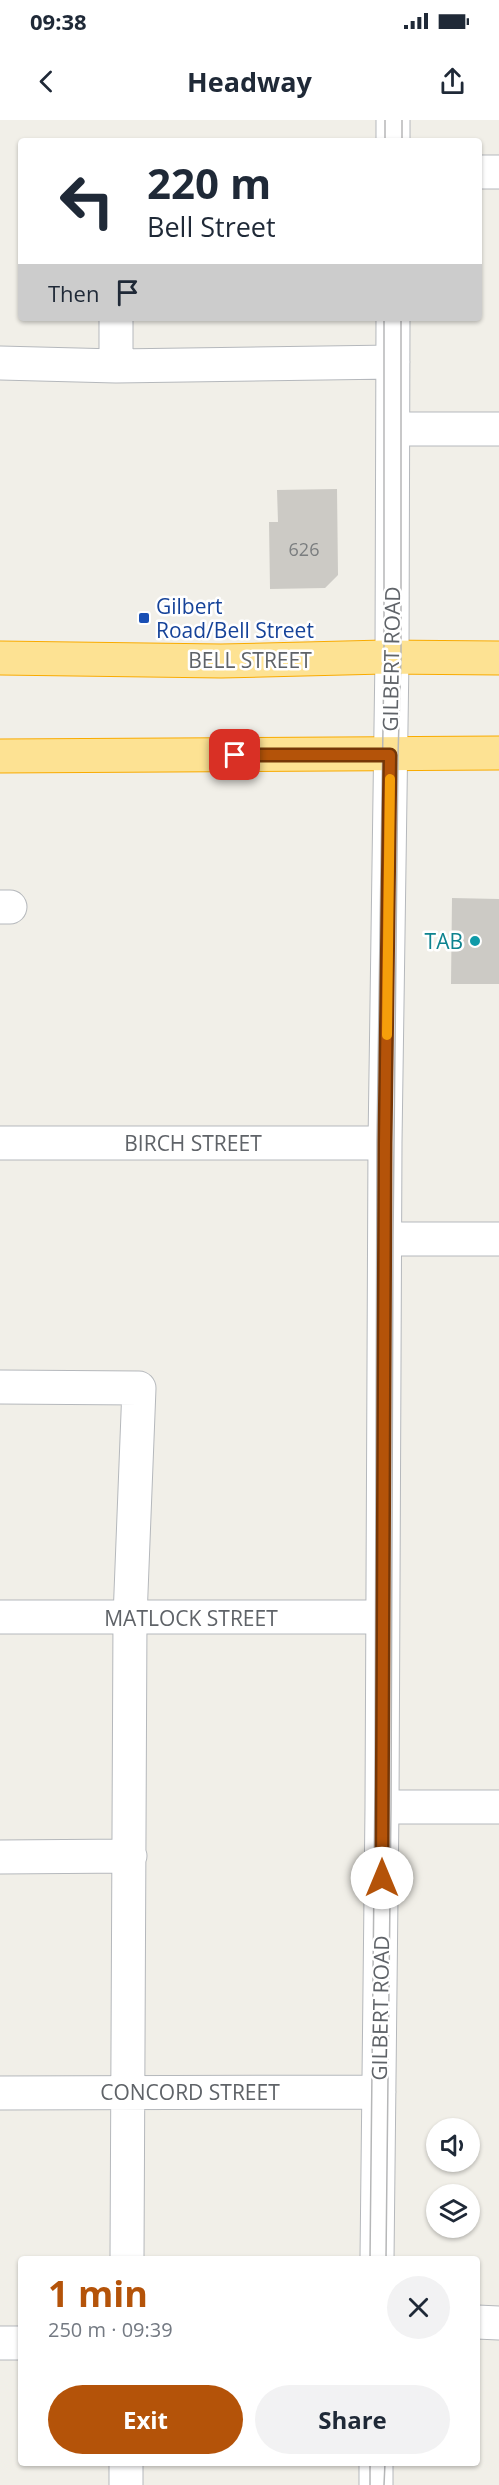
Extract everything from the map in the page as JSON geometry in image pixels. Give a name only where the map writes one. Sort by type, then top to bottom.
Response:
[{"type":"highway","name":"BELL STREET","points":[[0,658],[232,661],[392,657],[499,658]]},
{"type":"highway","points":[[0,756],[499,753]]},
{"type":"street","points":[[393,120],[393,138]]},
{"type":"street","points":[[482,172],[499,172]]},
{"type":"street","points":[[116,321],[116,366]]},
{"type":"street","name":"GILBERT ROAD","points":[[377,2256],[393,321]]},
{"type":"street","points":[[0,363],[116,366],[393,362]]},
{"type":"street","points":[[393,429],[499,429]]},
{"type":"street","name":"BIRCH STREET","points":[[0,1143],[385,1143]]},
{"type":"street","points":[[385,1239],[499,1239]]},
{"type":"street","points":[[0,1387],[139,1388],[130,1618],[127,2256]]},
{"type":"street","name":"MATLOCK STREET","points":[[0,1617],[382,1617]]},
{"type":"street","points":[[382,1807],[499,1807]]},
{"type":"street","points":[[0,1857],[130,1856]]},
{"type":"street","name":"CONCORD STREET","points":[[0,2093],[379,2092]]},
{"type":"street","points":[[480,2322],[499,2323]]},
{"type":"street","points":[[0,2343],[18,2343]]},
{"type":"street","points":[[126,2466],[126,2485]]},
{"type":"street","points":[[376,2466],[376,2485]]},
{"type":"building","points":[[337,489],[338,575],[325,588],[270,589],[269,522],[278,522],[277,490]]},
{"type":"building","name":"TAB","points":[[452,898],[499,899],[499,984],[451,984]]},
{"type":"tram line","points":[[385,120],[385,138]]},
{"type":"tram line","points":[[402,120],[402,138]]},
{"type":"tram line","points":[[370,2256],[375,1785],[377,1142],[384,657],[384,321]]},
{"type":"tram line","points":[[386,2256],[391,1807],[393,1239],[401,657],[401,321]]},
{"type":"tram line","points":[[370,2466],[370,2485]]},
{"type":"tram line","points":[[384,2485],[385,2466]]},
{"type":"slow traffic","points":[[387,1035],[390,779]]},
{"type":"place","name":"Gilbert Road/Bell Street","points":[[144,618]]},
{"type":"place","name":"TAB","points":[[475,941]]},
{"type":"route","points":[[235,755],[390,755],[385,1143],[382,1878]]}]
